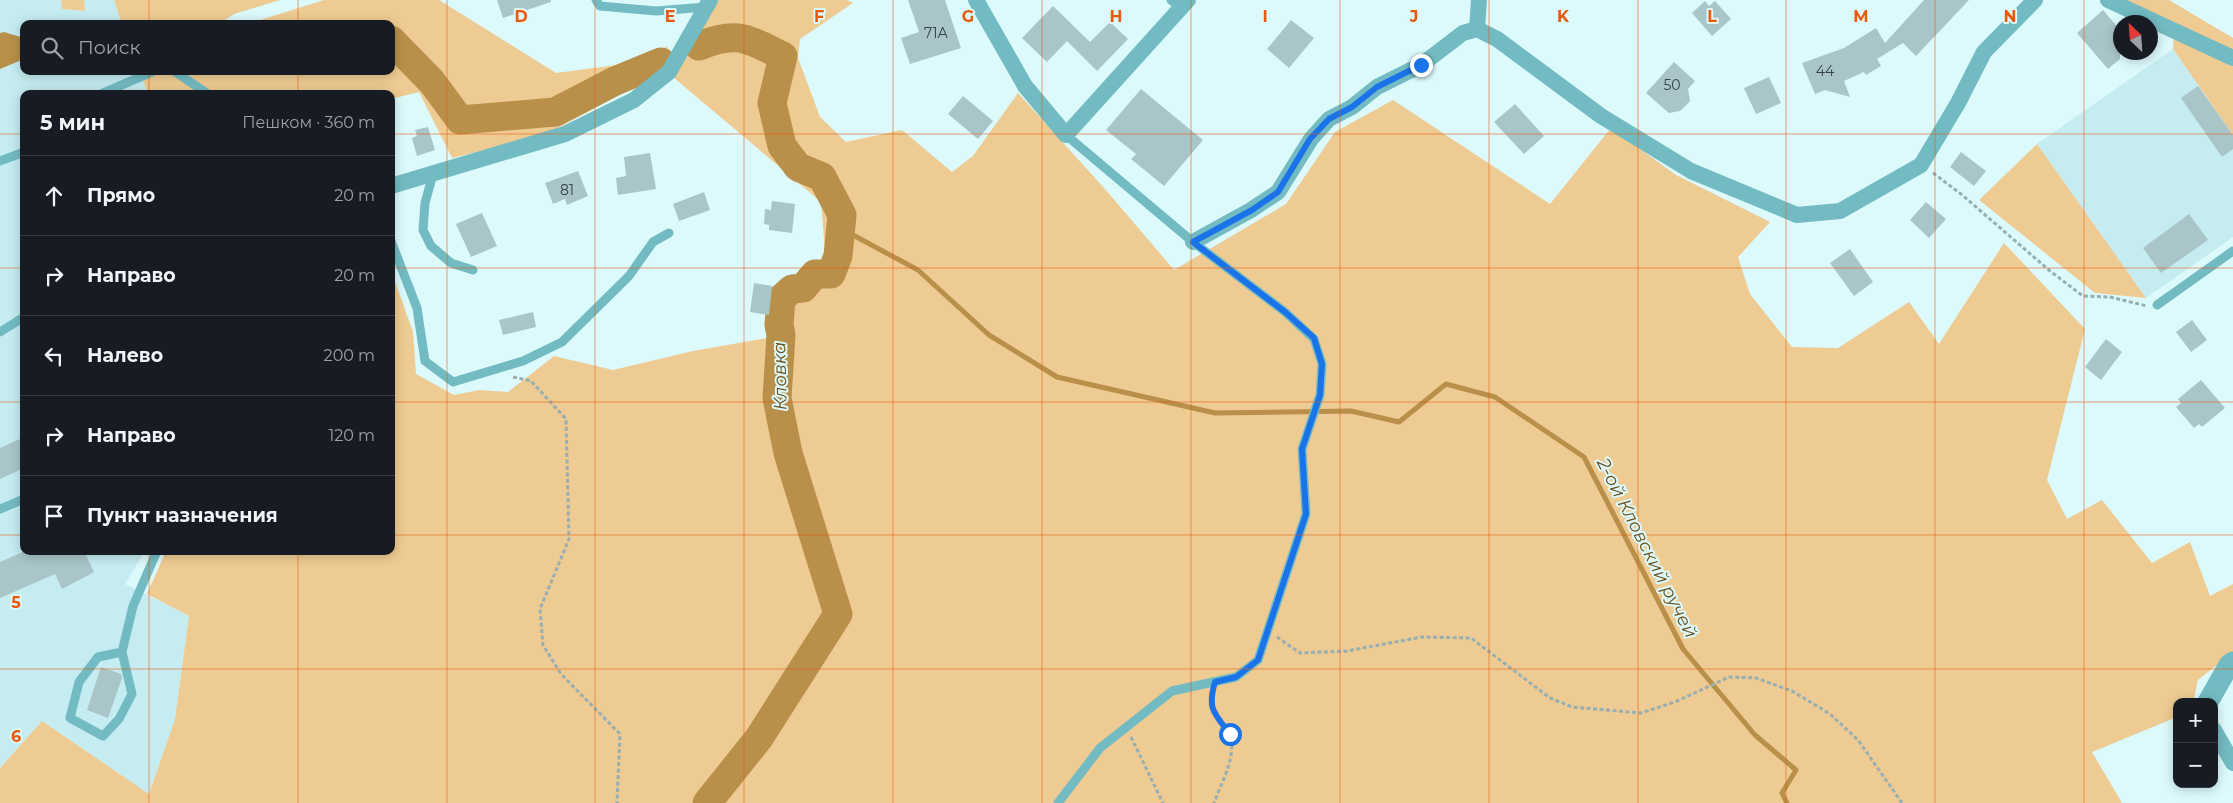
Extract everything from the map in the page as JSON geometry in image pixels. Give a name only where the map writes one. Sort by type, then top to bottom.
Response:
[{"type":"street","points":[[976,0],[1025,86],[1066,135],[1180,3]]},
{"type":"street","points":[[1477,29],[1479,0]]},
{"type":"street","points":[[1193,242],[1230,222],[1278,192],[1310,139],[1329,119],[1352,107],[1377,87],[1421,65],[1463,32],[1477,29],[1497,39],[1601,116],[1691,171],[1797,215],[1840,211],[1921,165],[1958,103],[1984,52],[2035,0]]},
{"type":"street","points":[[2108,0],[2233,58]]},
{"type":"street","points":[[395,185],[565,134],[634,100],[669,72],[708,3]]},
{"type":"street","points":[[2210,698],[2229,665],[2233,662]]},
{"type":"street","points":[[2218,737],[2233,763]]},
{"type":"lane","points":[[596,0],[600,6],[656,11],[708,3]]},
{"type":"lane","points":[[110,90],[145,75]]},
{"type":"lane","points":[[180,75],[202,90]]},
{"type":"lane","points":[[1058,803],[1100,748],[1172,691],[1236,677],[1258,660],[1306,514],[1302,449],[1320,395],[1322,364],[1314,338],[1285,312],[1193,242],[1066,135]]},
{"type":"lane","points":[[0,161],[20,154]]},
{"type":"lane","points":[[433,174],[425,203],[423,230],[431,246],[451,264],[473,270]]},
{"type":"lane","points":[[395,251],[417,308],[425,361],[453,382],[523,361],[562,342],[630,276],[653,242],[669,233]]},
{"type":"lane","points":[[2157,305],[2233,251]]},
{"type":"lane","points":[[0,332],[20,320]]},
{"type":"lane","points":[[0,509],[20,501]]},
{"type":"lane","points":[[122,652],[98,657],[79,682],[70,718],[103,736],[119,719],[132,694],[122,652],[133,606],[155,555]]},
{"type":"path","points":[[1921,165],[1961,194],[2050,271],[2083,296],[2110,297],[2144,306],[2157,305]]},
{"type":"path","points":[[492,371],[531,381],[566,419],[569,539],[540,609],[543,645],[561,674],[620,734],[617,803]]},
{"type":"path","points":[[1268,631],[1300,653],[1347,651],[1422,637],[1471,638],[1550,698],[1572,707],[1641,713],[1674,702],[1729,677],[1756,678],[1792,691],[1830,714],[1858,740],[1902,803]]},
{"type":"path","points":[[1214,803],[1231,756],[1230,734],[1214,713],[1210,699],[1215,682]]},
{"type":"path","points":[[1126,728],[1163,803]]},
{"type":"shaded area","points":[[0,0],[61,0],[62,9],[85,11],[84,0],[114,0],[121,20],[20,20],[20,75],[141,75],[147,90],[20,90],[20,555],[143,555],[125,584],[189,616],[175,719],[149,794],[42,721],[0,768]]},
{"type":"shaded area","points":[[61,0],[84,0],[85,11],[62,9]]},
{"type":"shaded area","points":[[114,0],[280,0],[234,14],[225,20],[121,20]]},
{"type":"shaded area","points":[[324,0],[439,0],[556,73],[632,63],[668,46],[656,75],[543,136],[452,158],[419,92],[395,98],[395,90],[147,90],[141,75],[395,75],[395,20],[261,20]]},
{"type":"shaded area","points":[[718,0],[847,0],[853,3],[800,39],[798,58],[820,117],[846,142],[902,130],[952,172],[973,156],[1018,93],[1105,189],[1174,270],[1286,204],[1335,132],[1393,100],[1550,204],[1611,128],[1676,175],[1770,222],[1738,257],[1750,294],[1792,347],[1838,348],[1909,302],[1939,344],[2004,243],[2085,329],[2047,480],[2067,519],[2102,500],[2152,563],[2190,542],[2210,596],[2233,584],[2233,652],[2198,680],[2194,698],[2173,698],[2173,719],[2092,752],[2122,803],[0,803],[0,768],[42,721],[149,794],[175,719],[189,616],[147,594],[164,555],[395,555],[395,281],[413,332],[416,374],[454,395],[479,390],[508,392],[554,356],[613,370],[693,351],[773,337],[776,296],[801,274],[826,262],[821,202],[673,77]]},
{"type":"shaded area","points":[[2126,0],[2169,0],[2233,38],[2233,51],[2158,15]]},
{"type":"shaded area","points":[[4,32],[20,37],[20,61],[0,69],[0,33]]},
{"type":"shaded area","points":[[2174,34],[2233,64],[2233,135],[2173,49]]},
{"type":"shaded area","points":[[2173,49],[2233,135],[2233,237],[2146,298],[2037,144]]},
{"type":"shaded area","points":[[2037,144],[2146,298],[2095,293],[1979,200]]},
{"type":"building","points":[[497,0],[551,0],[551,2],[503,18]]},
{"type":"building","points":[[908,0],[945,0],[961,48],[910,64],[901,38],[919,32]]},
{"type":"building","points":[[1924,0],[1969,0],[1916,56],[1903,43],[1877,59],[1881,66],[1866,75],[1864,72],[1844,81],[1850,97],[1825,90],[1815,94],[1802,63],[1844,48],[1876,28],[1885,43]]},
{"type":"building","points":[[1705,1],[1709,6],[1715,1],[1731,19],[1712,36],[1692,13]]},
{"type":"building","points":[[1053,6],[1090,42],[1110,22],[1128,39],[1097,71],[1067,41],[1047,62],[1022,38]]},
{"type":"building","points":[[2103,10],[2113,22],[2113,60],[2119,60],[2108,69],[2077,33]]},
{"type":"building","points":[[1291,20],[1314,38],[1289,68],[1267,49]]},
{"type":"building","points":[[1674,62],[1695,81],[1688,89],[1690,101],[1680,111],[1669,113],[1646,93]]},
{"type":"building","points":[[1769,77],[1781,103],[1756,114],[1744,88]]},
{"type":"building","points":[[2198,86],[2233,135],[2233,149],[2222,157],[2181,98]]},
{"type":"building","points":[[1141,89],[1203,140],[1164,186],[1131,159],[1136,154],[1106,130]]},
{"type":"building","points":[[963,96],[993,121],[978,139],[948,114]]},
{"type":"building","points":[[1515,104],[1544,136],[1524,154],[1494,122]]},
{"type":"building","points":[[428,127],[435,150],[417,156],[412,138],[417,136],[415,130]]},
{"type":"building","points":[[1961,152],[1986,171],[1974,186],[1950,167]]},
{"type":"building","points":[[650,153],[656,189],[618,195],[616,178],[626,176],[624,157]]},
{"type":"building","points":[[578,171],[588,196],[567,205],[565,199],[553,204],[545,183]]},
{"type":"building","points":[[704,192],[710,210],[679,221],[673,204]]},
{"type":"building","points":[[772,201],[795,204],[792,233],[769,230],[769,225],[764,224],[765,209],[771,210]]},
{"type":"building","points":[[1926,202],[1946,219],[1929,238],[1910,220]]},
{"type":"building","points":[[482,213],[497,246],[471,257],[456,224]]},
{"type":"building","points":[[2189,214],[2208,240],[2161,273],[2143,248]]},
{"type":"building","points":[[1850,249],[1873,282],[1854,296],[1830,263]]},
{"type":"building","points":[[754,283],[772,286],[769,315],[750,312]]},
{"type":"building","points":[[533,312],[536,327],[503,335],[499,320]]},
{"type":"building","points":[[2192,320],[2207,340],[2191,352],[2176,332]]},
{"type":"building","points":[[2106,339],[2122,352],[2101,380],[2085,367]]},
{"type":"building","points":[[2201,380],[2225,408],[2202,427],[2199,424],[2194,428],[2176,407],[2181,403],[2178,399]]},
{"type":"building","points":[[20,439],[20,470],[0,479],[0,448]]},
{"type":"building","points":[[20,553],[20,555],[86,555],[94,572],[62,589],[55,574],[0,598],[0,562]]},
{"type":"building","points":[[101,667],[121,674],[122,678],[108,718],[87,710]]},
{"type":"waterway","name":"Кловка","points":[[699,46],[724,38],[742,39],[751,41],[783,56],[772,103],[782,146],[798,167],[822,177],[842,215],[838,256],[831,274],[815,274],[803,288],[792,289],[781,299],[777,398],[788,453],[838,614],[759,738],[707,803]]},
{"type":"waterway","name":"Кловка","points":[[395,44],[432,82],[460,120],[555,112],[615,81],[661,62]]},
{"type":"waterway","name":"2-ой Кловский ручей","points":[[840,228],[918,270],[989,335],[1057,377],[1215,413],[1351,411],[1399,422],[1446,384],[1495,397],[1584,457],[1683,649],[1755,735],[1796,770],[1782,793],[1787,803]]},
{"type":"route","points":[[1230,734],[1214,713],[1210,699],[1215,682],[1236,677],[1258,660],[1306,514],[1302,449],[1320,395],[1322,364],[1314,338],[1285,312],[1193,242],[1252,210],[1278,192],[1310,139],[1329,119],[1352,107],[1377,87],[1421,65]]}]
